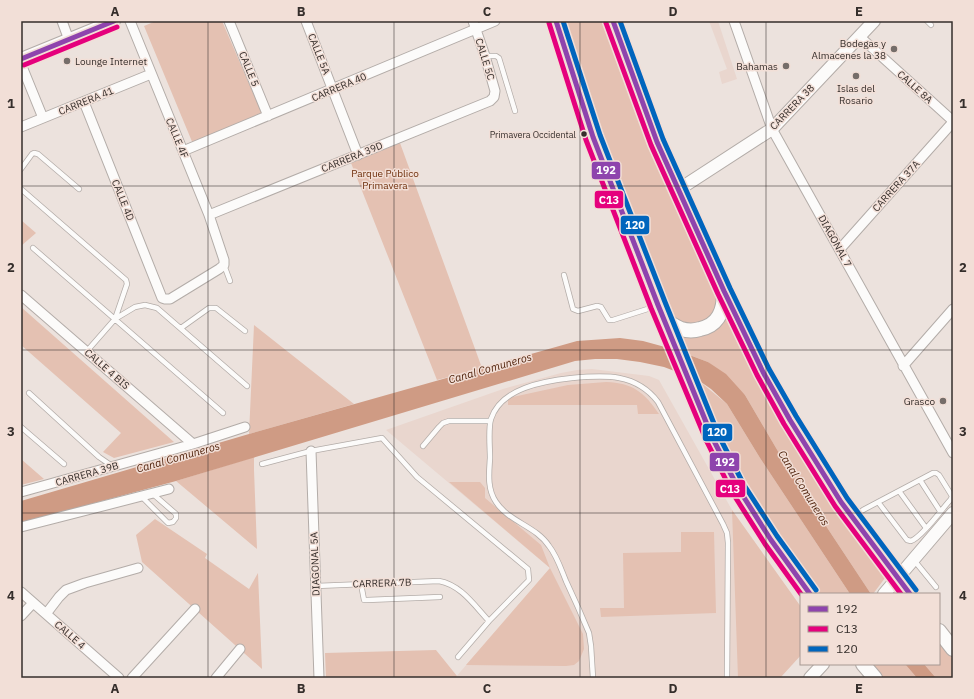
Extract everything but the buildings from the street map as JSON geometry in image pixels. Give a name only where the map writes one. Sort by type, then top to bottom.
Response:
[{"type":"main road","points":[[556,21],[593,137],[658,305],[713,439],[738,488],[771,540],[809,593]]},
{"type":"main road","points":[[613,21],[657,142],[724,291],[763,372],[790,420],[837,496],[909,593]]},
{"type":"main road","points":[[667,326],[695,330],[705,328],[713,324],[719,317],[723,307],[724,291]]},
{"type":"main road","points":[[940,632],[953,645]]},
{"type":"main road","points":[[864,665],[874,678]]},
{"type":"street","points":[[62,21],[69,40]]},
{"type":"street","points":[[21,60],[114,21]]},
{"type":"street","name":"CALLE 4F","points":[[130,21],[209,215],[223,260]]},
{"type":"street","name":"CALLE 5","points":[[229,21],[268,116]]},
{"type":"street","name":"CARRERA 40","points":[[183,151],[334,89],[474,25],[495,21]]},
{"type":"street","name":"DIAGONAL 7","points":[[734,21],[772,129],[840,249],[903,366],[953,453]]},
{"type":"street","name":"CARRERA 38","points":[[678,190],[772,129],[874,21]]},
{"type":"street","name":"CALLE 5A","points":[[309,22],[358,155]]},
{"type":"street","name":"CALLE 5C","points":[[474,25],[485,56],[494,91],[494,97]]},
{"type":"street","name":"CALLE 8A","points":[[859,36],[953,122]]},
{"type":"street","points":[[21,64],[43,118]]},
{"type":"street","name":"CARRERA 41","points":[[21,127],[151,74]]},
{"type":"street","name":"CARRERA 39D","points":[[209,215],[490,101],[494,97]]},
{"type":"street","name":"CALLE 4D","points":[[84,102],[166,298],[223,260]]},
{"type":"street","name":"CARRERA 37A","points":[[840,249],[953,122]]},
{"type":"street","name":"CALLE 4 BIS","points":[[21,295],[193,444]]},
{"type":"street","points":[[903,366],[953,309]]},
{"type":"street","name":"CARRERA 39B","points":[[21,492],[193,444],[245,427]]},
{"type":"street","name":"DIAGONAL 5A","points":[[311,451],[319,678]]},
{"type":"street","points":[[21,526],[169,489]]},
{"type":"street","points":[[885,593],[953,513]]},
{"type":"street","points":[[46,614],[66,590],[138,568]]},
{"type":"street","name":"CALLE 4","points":[[21,592],[116,677]]},
{"type":"street","points":[[21,616],[32,603]]},
{"type":"street","points":[[132,678],[195,609]]},
{"type":"street","points":[[216,678],[240,649]]},
{"type":"street","points":[[810,678],[822,665]]},
{"type":"lane","points":[[927,21],[931,25]]},
{"type":"lane","points":[[485,56],[496,56],[499,58],[515,111]]},
{"type":"lane","points":[[21,169],[34,153],[38,154],[79,189]]},
{"type":"lane","points":[[21,188],[126,280],[127,284],[115,319]]},
{"type":"lane","points":[[33,248],[223,413]]},
{"type":"lane","points":[[223,260],[230,281]]},
{"type":"lane","points":[[564,275],[573,309],[578,311],[597,306],[601,307],[606,317],[609,320],[613,320],[650,310],[658,305]]},
{"type":"lane","points":[[87,352],[115,319],[135,307],[145,305],[157,308],[247,386]]},
{"type":"lane","points":[[181,328],[208,308],[212,307],[216,308],[245,331]]},
{"type":"lane","points":[[593,678],[589,633],[554,554],[539,534],[507,514],[497,504],[491,494],[489,483],[490,420],[502,402],[516,391],[558,380],[597,377],[624,378],[639,384],[651,394],[661,409],[723,524],[727,534],[727,678]]},
{"type":"lane","points":[[29,393],[112,466]]},
{"type":"lane","points":[[423,446],[443,423],[449,421],[490,420]]},
{"type":"lane","points":[[21,427],[64,464]]},
{"type":"lane","points":[[262,464],[311,451],[382,438],[417,477],[528,570],[529,580],[489,621],[458,657]]},
{"type":"lane","points":[[852,517],[878,502],[936,473],[939,475],[952,496],[926,528],[914,540],[911,541],[907,540],[878,502]]},
{"type":"lane","points":[[920,480],[940,511]]},
{"type":"lane","points":[[899,491],[926,528]]},
{"type":"lane","points":[[141,496],[168,522],[173,522],[176,518],[176,514],[153,494]]},
{"type":"lane","points":[[914,559],[936,588]]},
{"type":"lane","name":"CARRERA 7B","points":[[316,586],[439,581],[449,582],[458,588],[489,621]]},
{"type":"lane","points":[[361,584],[364,600],[440,597]]},
{"type":"shaded area","points":[[709,21],[718,21],[737,79],[722,84],[719,72],[727,69]]},
{"type":"shaded area","points":[[592,369],[649,376],[659,380],[732,510],[800,606],[800,656],[780,678],[455,678],[550,568],[386,430],[503,389],[577,370]]},
{"type":"green space","points":[[156,21],[222,21],[263,116],[193,144],[144,26]]},
{"type":"green space","points":[[563,21],[606,21],[630,88],[682,220],[719,296],[714,318],[690,327],[674,320],[643,246],[600,135],[574,59]]},
{"type":"green space","name":"Parque Público Primavera","points":[[400,143],[482,368],[437,380],[351,163]]},
{"type":"green space","points":[[21,220],[36,233],[21,246]]},
{"type":"green space","points":[[21,307],[174,442],[114,458],[103,452],[121,433],[21,345]]},
{"type":"green space","points":[[726,311],[888,574],[874,593],[870,593],[789,470],[745,395],[708,362],[687,354],[681,336],[685,337]]},
{"type":"green space","points":[[254,325],[354,404],[249,434]]},
{"type":"green space","points":[[698,380],[727,404],[760,458],[849,593],[818,593],[788,552],[750,495],[729,456]]},
{"type":"green space","points":[[606,382],[624,384],[637,390],[643,394],[659,414],[638,414],[637,405],[508,405],[508,398],[568,385]]},
{"type":"green space","points":[[254,457],[254,470],[257,549],[176,481]]},
{"type":"green space","points":[[21,459],[44,479],[21,485]]},
{"type":"green space","points":[[449,482],[480,482],[485,488],[485,498],[541,545],[550,568]]},
{"type":"green space","points":[[732,510],[800,606],[800,656],[780,678],[738,678]]},
{"type":"green space","points":[[155,519],[207,554],[205,558],[249,589],[258,573],[262,669],[142,562],[136,535]]},
{"type":"green space","points":[[681,532],[714,532],[716,613],[601,617],[600,608],[624,608],[623,553],[681,552]]},
{"type":"green space","points":[[550,568],[583,634],[584,649],[579,661],[574,665],[566,666],[466,665]]},
{"type":"green space","points":[[940,642],[953,659],[953,678],[936,678],[925,665],[940,665]]},
{"type":"green space","points":[[436,650],[457,676],[455,678],[326,678],[325,653]]},
{"type":"green space","points":[[873,665],[906,665],[917,678],[883,678]]},
{"type":"water","name":"Canal Comuneros","points":[[620,338],[643,341],[676,350],[708,362],[726,374],[745,395],[789,470],[870,593],[849,593],[760,458],[727,404],[711,389],[698,380],[664,367],[617,359],[575,361],[176,481],[21,523],[21,501],[249,434],[577,341]]},
{"type":"water","points":[[906,665],[925,665],[936,678],[917,678]]},
{"type":"transit line","name":"192","points":[[21,59],[114,21]]},
{"type":"transit line","name":"192","points":[[556,21],[593,137],[658,305],[713,439],[738,488],[771,540],[809,593]]},
{"type":"transit line","name":"120","points":[[563,21],[600,135],[719,436],[744,485],[777,536],[816,590]]},
{"type":"transit line","name":"192","points":[[613,21],[657,142],[724,291],[763,372],[790,420],[841,502],[909,593]]},
{"type":"transit line","name":"120","points":[[620,21],[663,139],[730,288],[769,369],[796,416],[847,498],[916,590]]},
{"type":"transit line","name":"C13","points":[[549,23],[586,140],[651,308],[707,442],[732,492],[765,544],[800,593]]},
{"type":"transit line","name":"C13","points":[[606,23],[651,145],[718,294],[757,375],[784,424],[835,506],[900,593]]},
{"type":"transit line","name":"C13","points":[[24,65],[117,27]]},
{"type":"place","name":"Bodegas y Almacenes la 38","points":[[894,49]]},
{"type":"place","name":"Lounge Internet","points":[[67,61]]},
{"type":"place","name":"Bahamas","points":[[786,66]]},
{"type":"place","name":"Islas del Rosario","points":[[856,76]]},
{"type":"place","name":"Primavera Occidental","points":[[584,134]]},
{"type":"place","name":"Grasco","points":[[943,401]]}]
